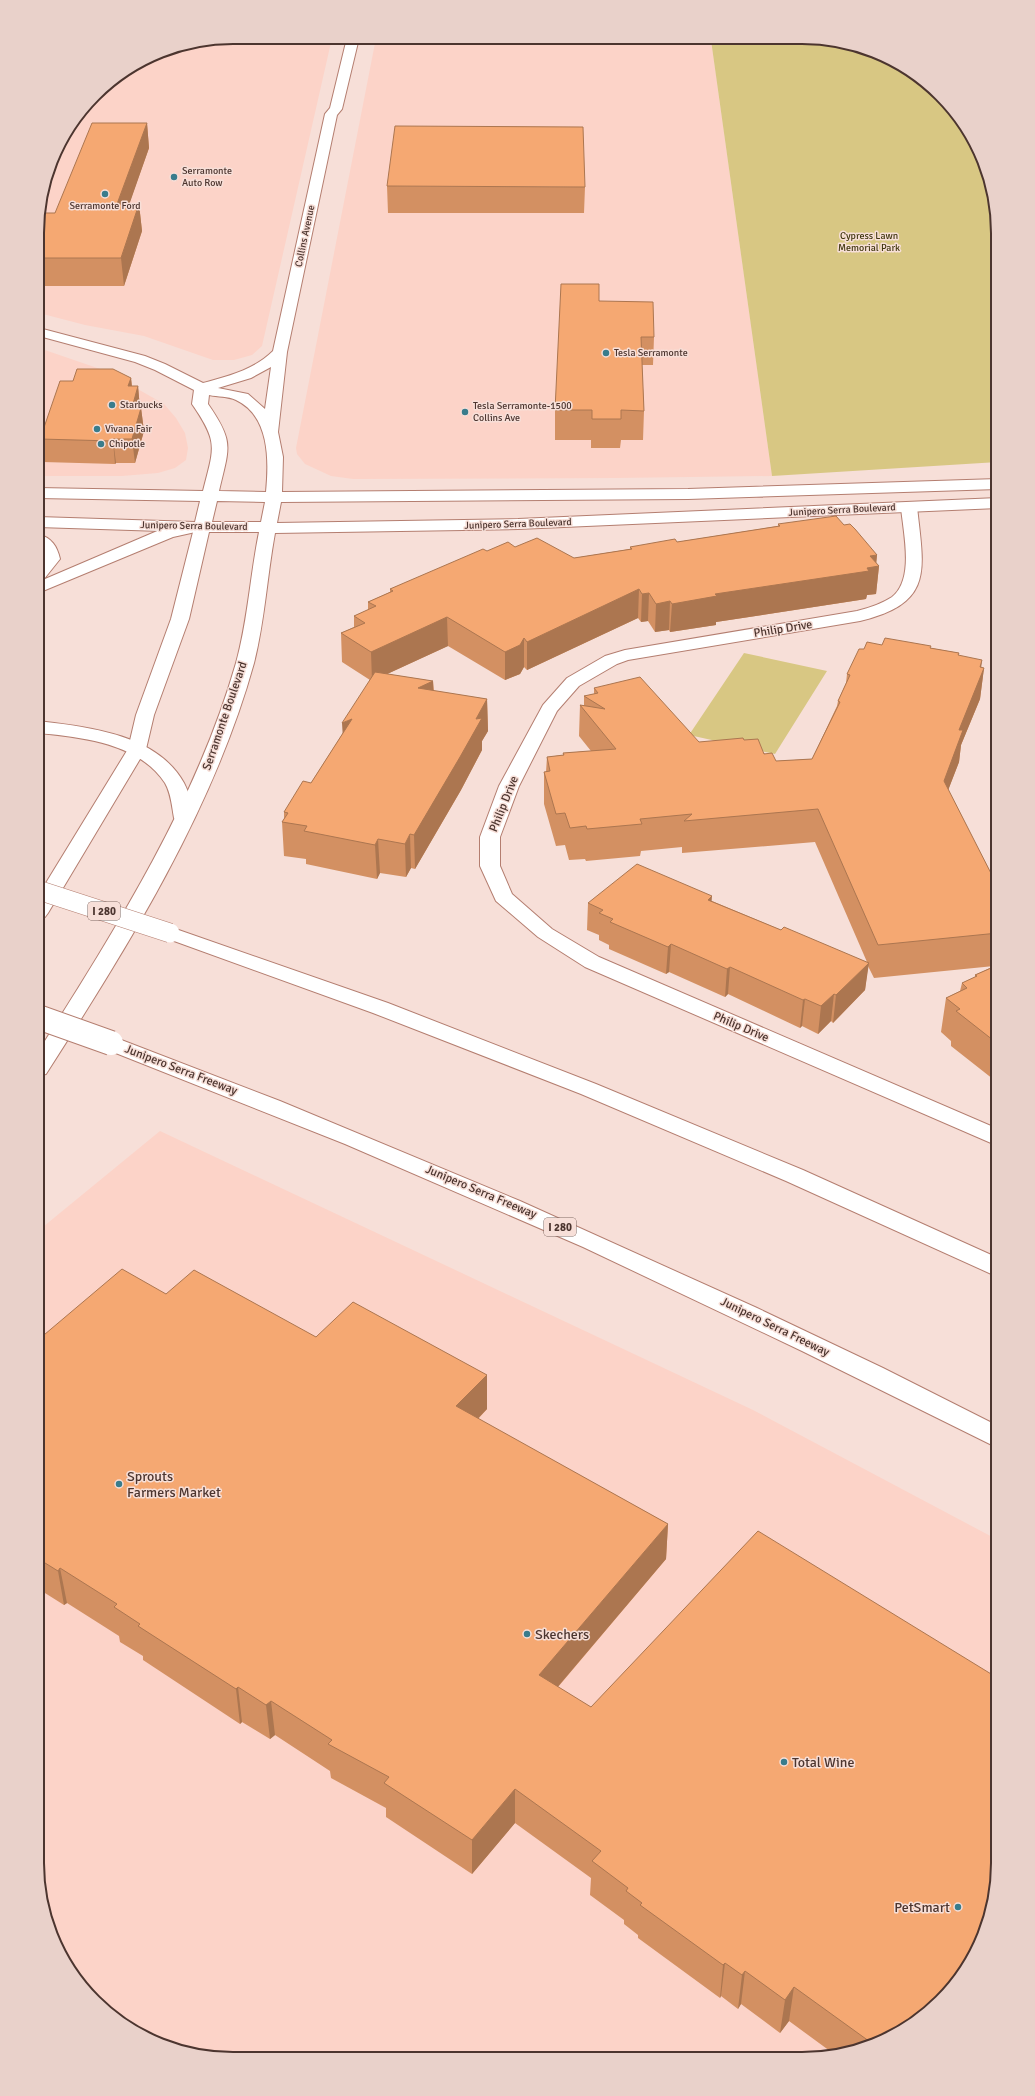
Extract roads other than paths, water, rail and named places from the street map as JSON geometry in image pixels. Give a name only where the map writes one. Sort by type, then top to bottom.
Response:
[{"type":"main road","name":"Collins Avenue","points":[[270,432],[271,410],[277,383],[280,352],[331,114],[336,109],[352,44]]},
{"type":"main road","name":"Serramonte Boulevard","points":[[44,334],[139,359],[174,373],[202,388],[232,393],[246,398],[261,414],[270,432],[276,464],[268,527],[259,573],[254,623],[238,688],[213,756],[184,818],[105,964],[44,1060]]},
{"type":"main road","points":[[44,903],[138,749],[145,715],[180,619],[219,458],[220,439],[215,424],[200,404],[202,388],[258,369],[270,363],[280,352]]},
{"type":"main road","name":"Junipero Serra Boulevard","points":[[44,493],[272,497],[688,494],[991,484]]},
{"type":"main road","name":"Junipero Serra Boulevard","points":[[44,522],[268,527],[424,527],[991,503]]},
{"type":"main road","name":"Philip Drive","points":[[909,507],[914,566],[913,582],[902,597],[888,608],[860,616],[625,655],[611,660],[573,682],[549,709],[510,786],[490,837],[490,866],[503,897],[545,933],[592,962],[991,1135]]},
{"type":"main road","points":[[44,585],[168,533],[203,526]]},
{"type":"main road","points":[[44,544],[49,548],[52,559],[44,568]]},
{"type":"main road","points":[[44,728],[89,735],[138,749],[158,763],[173,780],[184,818]]},
{"type":"main road","name":"I 280","points":[[44,892],[170,933],[359,1000],[521,1062],[784,1171],[991,1265]]},
{"type":"main road","name":"Junipero Serra Freeway","points":[[44,1019],[111,1043],[291,1113],[512,1205],[668,1276],[815,1346],[991,1434]]},
{"type":"place","name":"Serramonte Auto Row","points":[[174,177]]},
{"type":"place","name":"Serramonte Ford","points":[[105,194]]},
{"type":"place","name":"Tesla Serramonte","points":[[606,353]]},
{"type":"place","name":"Starbucks","points":[[112,405]]},
{"type":"place","name":"Tesla Serramonte-1500 Collins Ave","points":[[465,412]]},
{"type":"place","name":"Vivana Fair","points":[[97,429]]},
{"type":"place","name":"Chipotle","points":[[101,444]]},
{"type":"place","name":"Sprouts Farmers Market","points":[[119,1484]]},
{"type":"place","name":"Skechers","points":[[527,1634]]},
{"type":"place","name":"Total Wine","points":[[784,1762]]},
{"type":"place","name":"PetSmart","points":[[958,1907]]},
{"type":"park label","name":"Cypress Lawn Memorial Park","points":[[869,242]]}]
